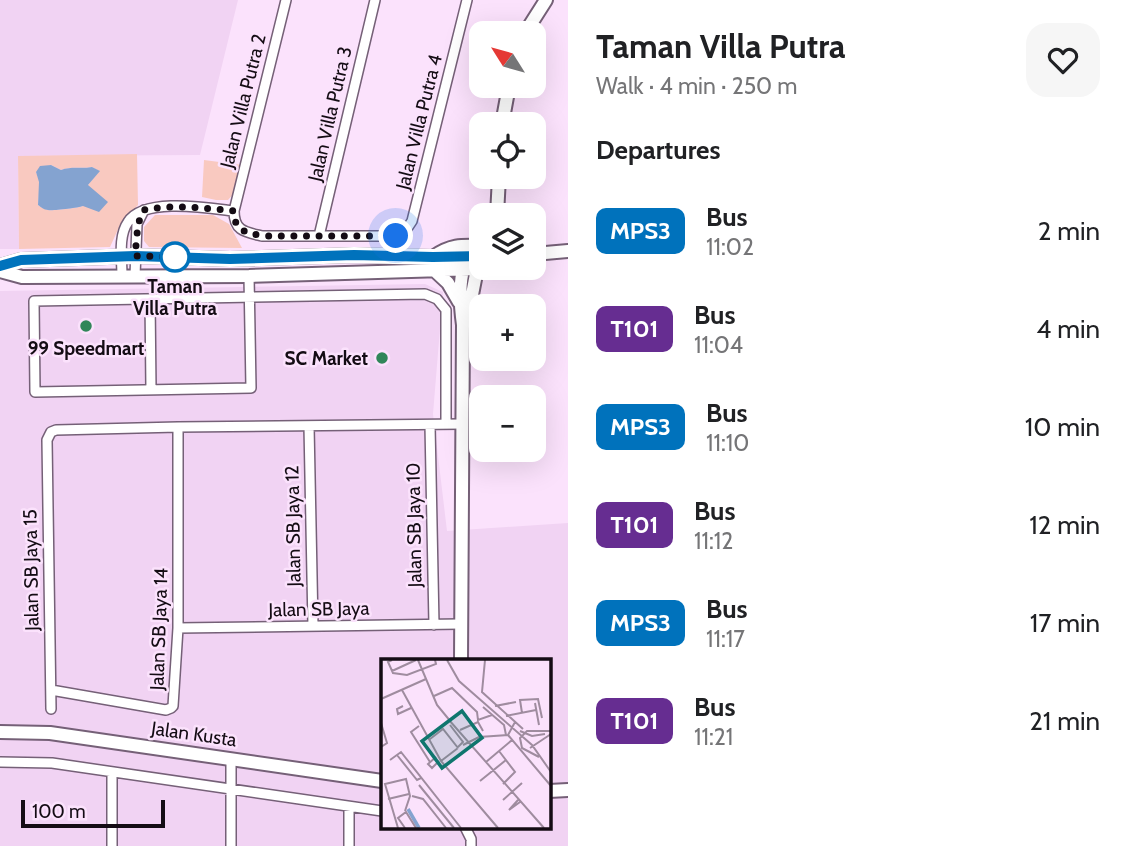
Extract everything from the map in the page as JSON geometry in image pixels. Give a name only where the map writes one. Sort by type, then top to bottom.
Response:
[{"type":"main road","points":[[533,21],[546,0]]},
{"type":"main road","points":[[434,263],[445,248],[454,246],[469,254]]},
{"type":"main road","points":[[546,253],[568,251]]},
{"type":"main road","points":[[354,255],[350,262],[366,273]]},
{"type":"main road","points":[[0,269],[21,260],[135,256],[230,259],[354,255],[434,263],[460,306],[463,325],[461,659]]},
{"type":"main road","points":[[0,269],[22,278],[249,276],[366,273],[469,259]]},
{"type":"main road","points":[[460,306],[469,280]]},
{"type":"main road","points":[[463,325],[470,305],[474,280]]},
{"type":"main road","name":"Jalan Kusta","points":[[0,732],[50,733],[381,780]]},
{"type":"main road","points":[[550,791],[568,790]]},
{"type":"street","name":"Jalan Villa Putra 2","points":[[234,211],[286,0]]},
{"type":"street","name":"Jalan Villa Putra 3","points":[[319,236],[375,0]]},
{"type":"street","name":"Jalan Villa Putra 4","points":[[234,211],[237,226],[245,232],[262,236],[396,236],[406,230],[412,221],[467,0]]},
{"type":"street","points":[[128,276],[122,257],[122,237],[128,222],[137,214],[160,207],[234,211]]},
{"type":"street","points":[[128,276],[135,256],[138,224],[144,210]]},
{"type":"street","points":[[249,276],[250,297],[251,388],[35,392],[34,301],[250,297],[425,294],[437,299],[446,310],[446,424]]},
{"type":"street","points":[[150,299],[151,390]]},
{"type":"street","points":[[446,391],[462,391]]},
{"type":"street","points":[[178,427],[462,424]]},
{"type":"street","name":"Jalan SB Jaya 10","points":[[430,425],[434,625]]},
{"type":"street","name":"Jalan SB Jaya 12","points":[[309,426],[313,626]]},
{"type":"street","name":"Jalan SB Jaya 15","points":[[51,709],[47,439],[51,432],[56,430],[178,427]]},
{"type":"street","name":"Jalan SB Jaya 14","points":[[51,690],[169,710],[173,706],[178,628],[178,427]]},
{"type":"street","name":"Jalan SB Jaya","points":[[178,628],[460,624]]},
{"type":"street","points":[[231,846],[232,759]]},
{"type":"street","points":[[0,762],[52,763],[381,811]]},
{"type":"street","points":[[112,772],[112,846]]},
{"type":"street","points":[[349,807],[349,846]]},
{"type":"street","points":[[466,828],[471,846]]},
{"type":"shaded area","points":[[0,0],[238,0],[200,155],[18,156],[19,249],[0,249]]},
{"type":"shaded area","points":[[137,154],[138,205],[120,225],[110,247],[19,249],[18,156]],"holes":[[[51,165],[61,170],[92,167],[99,171],[88,185],[83,206],[50,210],[38,205],[40,182],[36,172]]]},
{"type":"shaded area","points":[[204,160],[242,165],[236,191],[228,200],[202,197]]},
{"type":"shaded area","points":[[155,215],[213,215],[229,224],[242,248],[149,247],[144,241],[144,227]]},
{"type":"shaded area","points":[[425,284],[443,292],[433,414],[447,531],[568,523],[568,846],[0,846],[0,291]]},
{"type":"water","points":[[51,165],[61,170],[92,167],[100,171],[88,185],[108,202],[99,212],[83,206],[47,210],[38,205],[39,182],[36,172],[40,166]]},
{"type":"bus line","name":"MPS3","points":[[0,266],[21,260],[135,256],[230,259],[354,255],[469,256]]},
{"type":"place","name":"Taman Villa Putra","points":[[175,257]]},
{"type":"place","name":"99 Speedmart","points":[[86,326]]},
{"type":"place","name":"SC Market","points":[[382,358]]},
{"type":"route","points":[[175,257],[135,256],[138,224],[144,210],[160,207],[234,211],[237,226],[245,232],[262,236],[396,236]]}]
